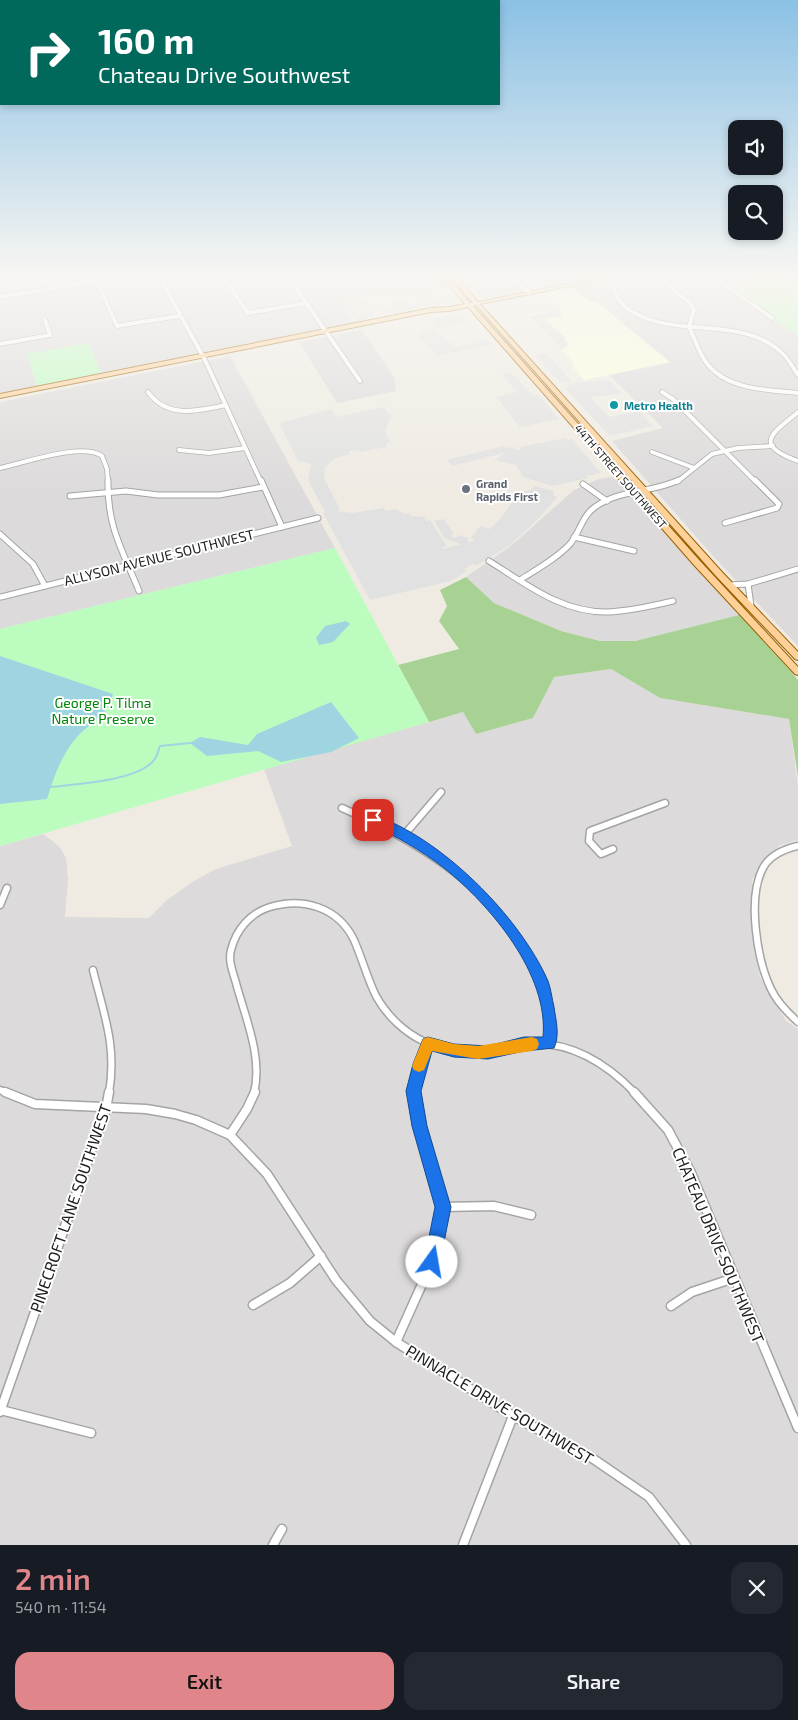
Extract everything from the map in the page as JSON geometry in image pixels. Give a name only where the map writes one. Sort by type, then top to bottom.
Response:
[{"type":"main road","points":[[0,400],[242,350]]},
{"type":"main road","name":"44TH STREET SOUTHWEST","points":[[510,350],[634,492],[798,672]]},
{"type":"main road","name":"44TH STREET SOUTHWEST","points":[[520,350],[730,585],[798,657]]},
{"type":"main road","points":[[0,396],[203,358]]},
{"type":"main road","points":[[574,423],[589,427]]},
{"type":"street","points":[[198,350],[282,527]]},
{"type":"street","points":[[339,350],[360,381]]},
{"type":"street","points":[[701,350],[706,361],[722,376],[756,389],[798,393]]},
{"type":"street","points":[[775,350],[798,375]]},
{"type":"street","points":[[148,392],[156,404],[174,410],[196,411],[226,406]]},
{"type":"street","points":[[662,392],[726,451],[779,504],[776,508],[725,523]]},
{"type":"street","points":[[772,446],[770,438],[773,432],[798,412]]},
{"type":"street","points":[[520,580],[556,557],[574,537],[578,524],[586,514],[607,501],[634,492],[677,482],[704,458],[726,451],[772,446],[788,457],[798,461]]},
{"type":"street","points":[[179,450],[210,453],[245,448]]},
{"type":"street","points":[[0,468],[76,452],[96,451],[105,458],[108,477],[106,492],[108,509],[139,591]]},
{"type":"street","points":[[652,452],[694,468]]},
{"type":"street","points":[[583,484],[607,501]]},
{"type":"street","points":[[70,496],[126,491],[158,495],[219,494],[263,487]]},
{"type":"street","name":"ALLYSON AVENUE SOUTHWEST","points":[[0,597],[318,518]]},
{"type":"street","points":[[0,534],[33,564],[45,586]]},
{"type":"street","points":[[574,537],[634,551]]},
{"type":"street","points":[[489,561],[556,602],[589,612],[614,612],[673,601]]},
{"type":"street","points":[[730,585],[748,584],[798,569]]},
{"type":"street","points":[[748,584],[751,606]]},
{"type":"street","points":[[788,661],[798,657]]},
{"type":"street","points":[[404,835],[441,792]]},
{"type":"street","points":[[613,848],[600,854],[589,841],[590,831],[666,803]]},
{"type":"street","points":[[342,808],[404,835],[449,865],[476,889],[513,933],[542,984],[551,1028],[550,1043]]},
{"type":"street","points":[[798,846],[783,850],[764,866],[755,894],[763,966],[772,990],[788,1013],[798,1022]]},
{"type":"street","points":[[0,905],[6,888]]},
{"type":"street","name":"CHATEAU DRIVE SOUTHWEST","points":[[230,1136],[255,1095],[258,1076],[229,958],[232,944],[243,924],[265,908],[279,904],[305,902],[335,916],[352,938],[366,975],[382,1005],[412,1036],[428,1044],[478,1053],[524,1044],[550,1043],[572,1050],[612,1071],[626,1084],[672,1136],[694,1178],[798,1428]]},
{"type":"street","name":"PINECROFT LANE SOUTHWEST","points":[[0,1411],[106,1109],[112,1074],[112,1046],[93,970]]},
{"type":"street","points":[[396,1342],[432,1262],[443,1207],[419,1126],[414,1091],[420,1064],[428,1044]]},
{"type":"street","name":"PINNACLE DRIVE SOUTHWEST","points":[[0,1090],[35,1104],[106,1109],[146,1109],[175,1114],[196,1120],[230,1136],[250,1153],[267,1174],[336,1280],[370,1320],[396,1342],[514,1416],[592,1458],[649,1497],[686,1545]]},
{"type":"street","points":[[443,1207],[494,1206],[531,1215]]},
{"type":"street","points":[[253,1305],[290,1284],[321,1256]]},
{"type":"street","points":[[671,1306],[692,1292],[734,1278]]},
{"type":"street","points":[[0,1411],[91,1433]]},
{"type":"street","points":[[464,1545],[514,1416]]},
{"type":"street","points":[[273,1545],[282,1529]]},
{"type":"shaded area","points":[[0,350],[53,350],[28,355],[37,386],[0,393]]},
{"type":"shaded area","points":[[92,350],[220,350],[101,373]]},
{"type":"shaded area","points":[[304,350],[376,350],[394,377],[396,391],[337,403]]},
{"type":"shaded area","points":[[432,350],[464,350],[437,356]]},
{"type":"shaded area","points":[[561,350],[656,350],[670,362],[584,380],[575,370],[573,362]]},
{"type":"shaded area","points":[[652,350],[798,350],[798,646],[714,557],[612,441],[663,428],[609,375],[669,363]]},
{"type":"shaded area","points":[[546,353],[572,382],[560,382],[535,355]]},
{"type":"shaded area","points":[[230,356],[335,548],[0,629],[0,402]]},
{"type":"shaded area","points":[[511,372],[527,390],[535,396],[539,395],[559,419],[520,427],[496,397],[517,392],[502,374]]},
{"type":"shaded area","points":[[609,380],[622,394],[590,397],[609,417],[639,411],[653,426],[613,435],[607,433],[565,388],[573,383]]},
{"type":"shaded area","points":[[385,407],[388,414],[392,415],[385,430],[390,442],[385,444],[387,447],[360,452],[358,450],[349,451],[349,454],[334,459],[325,468],[324,478],[340,509],[336,511],[353,513],[384,508],[386,511],[395,509],[405,514],[409,513],[411,516],[424,517],[426,521],[430,520],[447,546],[442,547],[443,549],[461,544],[445,539],[434,521],[444,519],[454,534],[450,536],[456,538],[458,535],[468,538],[467,541],[471,542],[475,540],[471,538],[480,526],[490,529],[501,518],[519,492],[529,491],[535,486],[554,491],[553,495],[557,497],[538,519],[510,545],[476,566],[473,564],[464,569],[467,571],[451,581],[370,600],[323,513],[325,512],[308,480],[311,464],[298,461],[279,423],[332,409],[337,418],[338,416]]},
{"type":"shaded area","points":[[565,438],[568,440],[572,439],[601,473],[552,486],[523,477],[516,465],[495,460],[505,453],[452,466],[447,460],[504,446],[506,448],[514,447],[517,450],[521,449],[519,447]]},
{"type":"shaded area","points":[[617,476],[743,614],[635,641],[600,641],[561,631],[494,603],[466,577],[512,545],[574,490],[599,479]]},
{"type":"shaded area","points":[[611,669],[660,698],[789,719],[798,786],[798,840],[780,845],[752,879],[752,932],[760,977],[786,1021],[798,1029],[798,1545],[0,1545],[0,846],[43,834],[59,846],[66,858],[68,879],[65,917],[149,918],[167,900],[194,881],[216,869],[292,846],[264,769],[463,712],[476,734],[533,718],[553,677]]},
{"type":"green space","points":[[49,350],[92,350],[101,373],[37,386],[27,354]]},
{"type":"green space","name":"George P. Tilma Nature Preserve","points":[[335,548],[429,722],[0,846],[0,629]]},
{"type":"green space","points":[[466,577],[494,603],[561,631],[600,641],[635,641],[743,614],[798,680],[798,777],[789,719],[660,698],[611,669],[554,677],[533,718],[476,734],[463,712],[429,722],[398,665],[459,649],[439,621],[447,606],[440,590]]},
{"type":"water","points":[[346,621],[350,624],[333,642],[319,645],[316,638],[325,626]]},
{"type":"water","points":[[0,656],[113,694],[103,714],[71,744],[55,774],[47,799],[0,804]]},
{"type":"water","points":[[331,702],[359,738],[331,752],[281,762],[258,751],[207,756],[190,743],[200,737],[248,745],[257,734]]},
{"type":"waterway","points":[[51,787],[90,783],[135,773],[154,760],[160,746],[190,743]]},
{"type":"slow traffic","points":[[419,1066],[428,1044],[478,1053],[532,1044]]},
{"type":"place","name":"Metro Health","points":[[614,405]]},
{"type":"place","name":"Grand Rapids First","points":[[466,489]]},
{"type":"route","points":[[373,820],[404,835],[449,865],[476,889],[495,910],[525,950],[534,967],[546,998],[551,1028],[550,1043],[524,1044],[488,1052],[478,1053],[454,1050],[428,1044],[420,1064],[414,1091],[419,1126],[443,1207],[432,1262]]}]
